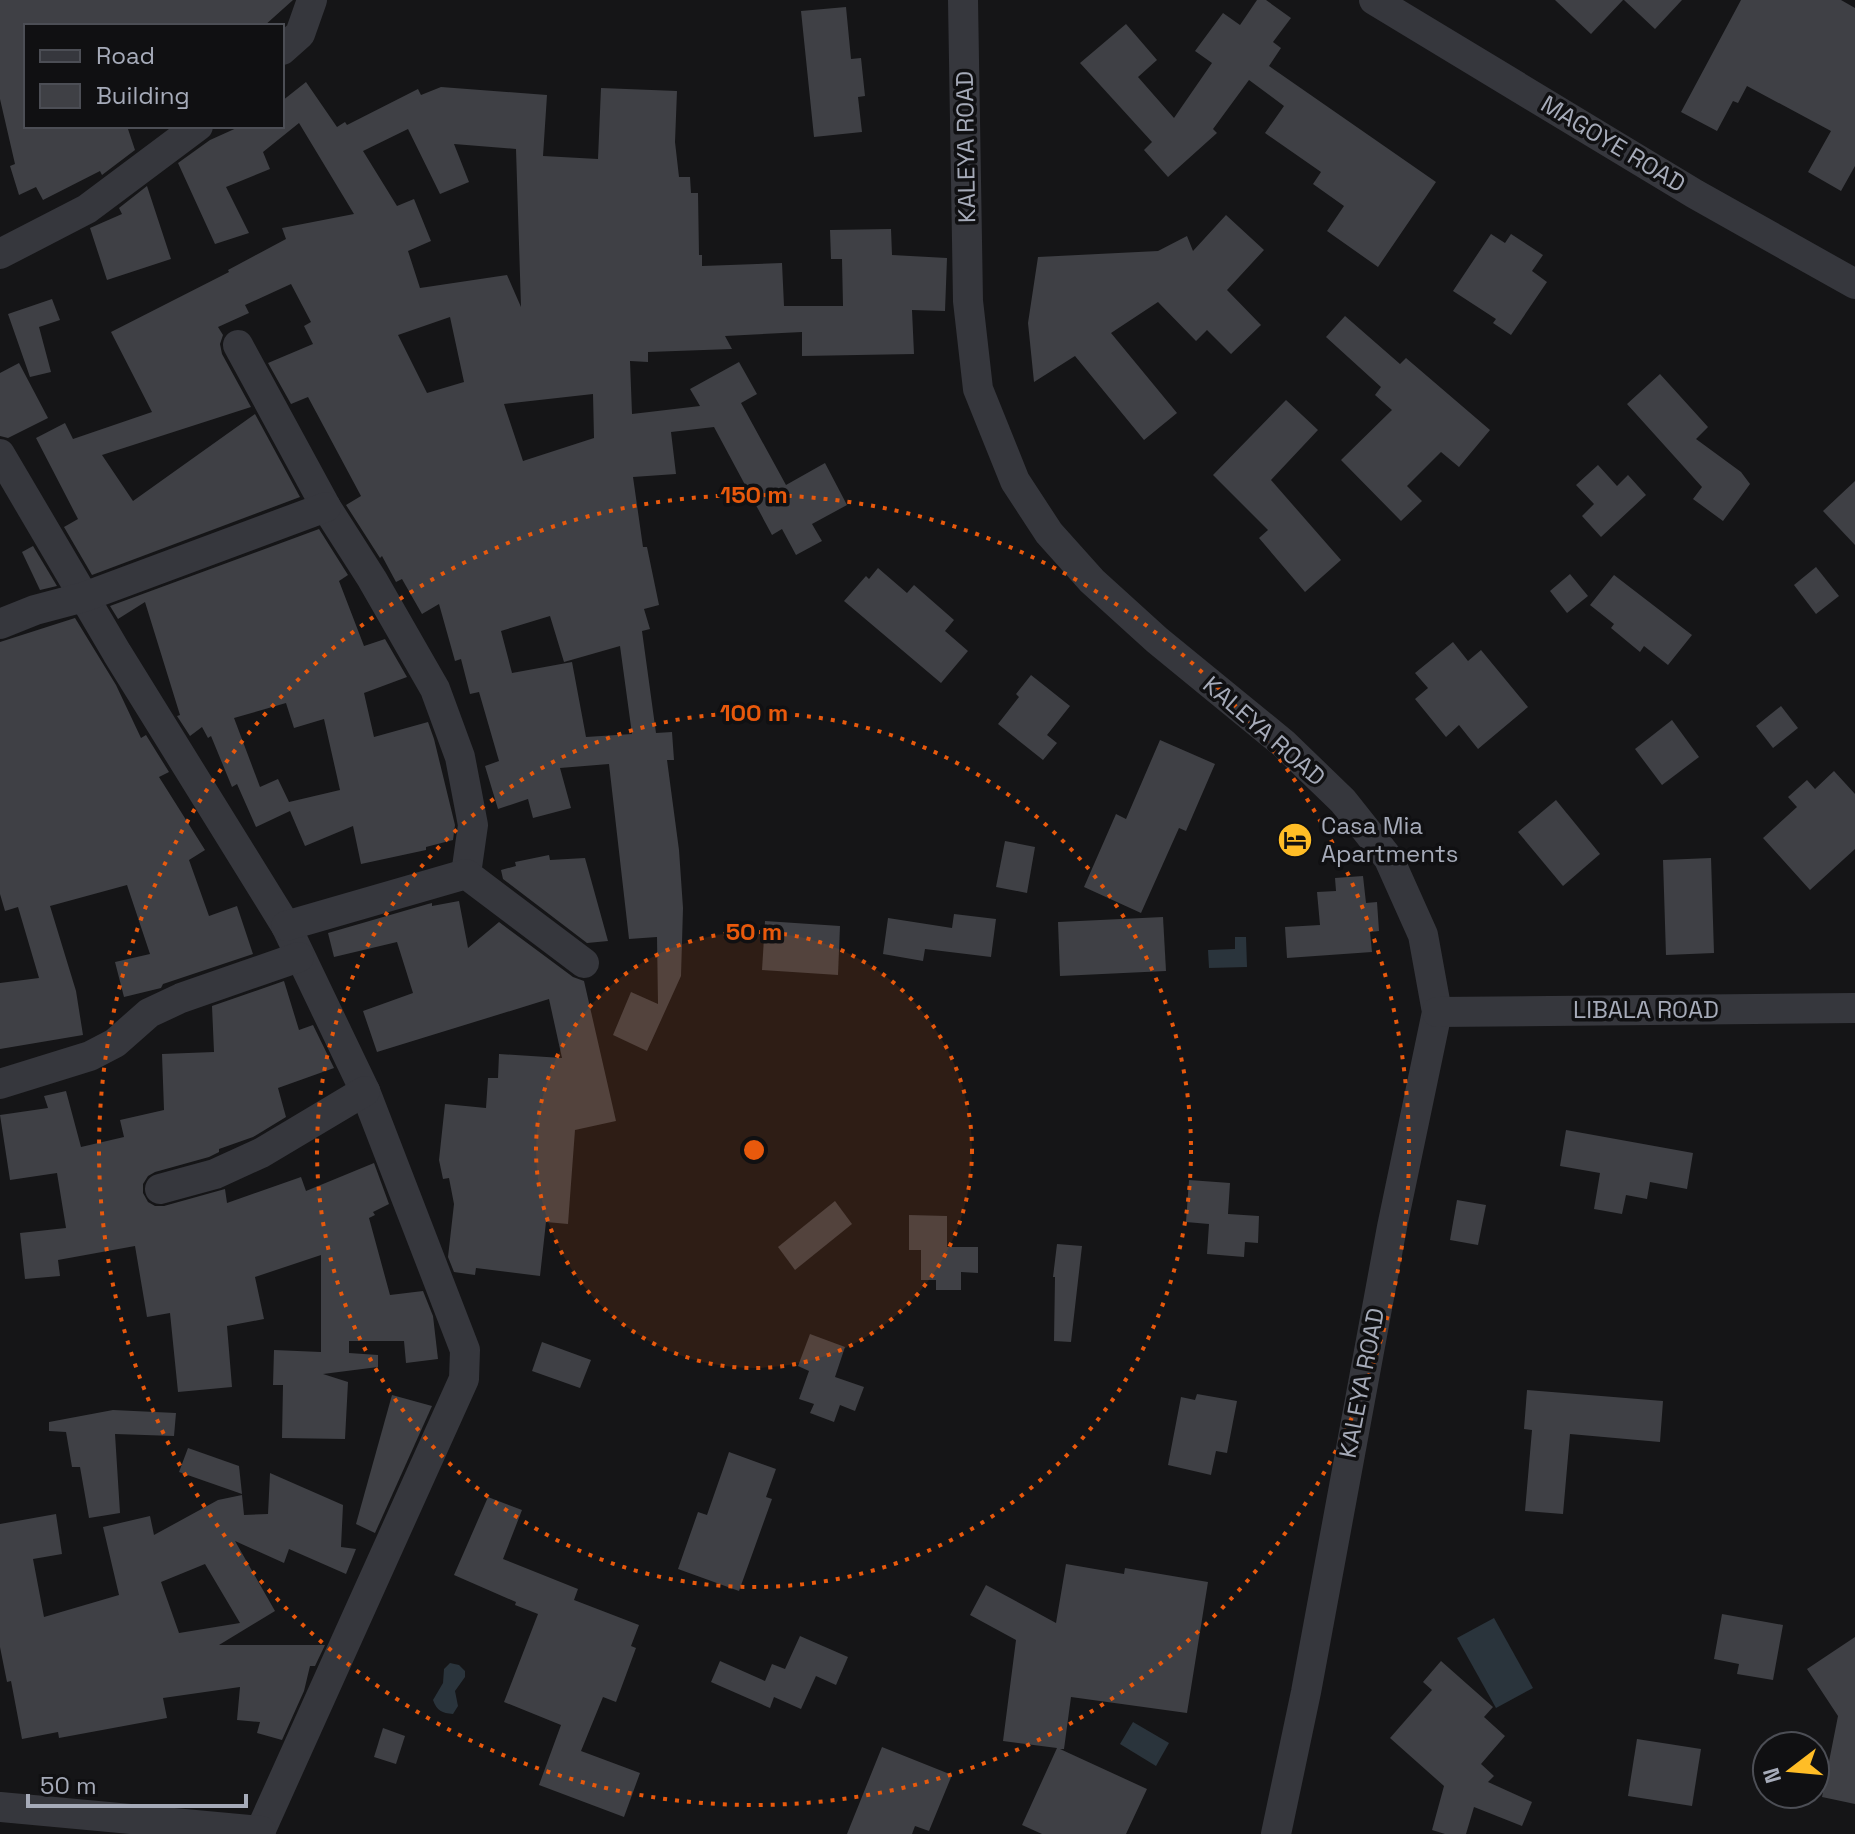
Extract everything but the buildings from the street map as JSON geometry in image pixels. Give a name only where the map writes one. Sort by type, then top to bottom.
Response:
[{"type":"street","points":[[284,48],[300,34],[312,0]]},
{"type":"street","name":"KALEYA ROAD","points":[[963,0],[968,301],[974,360],[978,389],[1015,481],[1049,533],[1092,581],[1157,640],[1283,743],[1343,801],[1389,859],[1423,935],[1437,1012],[1392,1227],[1306,1692],[1276,1834]]},
{"type":"street","name":"MAGOYE ROAD","points":[[1374,0],[1695,194],[1855,284]]},
{"type":"street","points":[[0,254],[87,209],[195,128]]},
{"type":"street","points":[[238,345],[326,507],[372,579],[435,689],[460,757],[473,825],[466,874]]},
{"type":"street","points":[[0,454],[286,926],[365,1091],[465,1350],[464,1379],[260,1833],[0,1807]]},
{"type":"street","points":[[0,624],[35,610],[84,597],[326,507]]},
{"type":"street","points":[[286,926],[466,874]]},
{"type":"street","points":[[466,874],[584,963]]},
{"type":"street","points":[[0,1084],[90,1056],[115,1043],[149,1013],[181,998],[299,957]]},
{"type":"street","name":"LIBALA ROAD","points":[[1437,1012],[1855,1008]]},
{"type":"street","points":[[160,1189],[215,1174],[261,1153],[365,1091]]},
{"type":"shaded area","points":[[1235,937],[1246,937],[1247,967],[1209,968],[1208,950],[1235,949]]},
{"type":"shaded area","points":[[1494,1618],[1533,1688],[1496,1708],[1457,1638]]},
{"type":"shaded area","points":[[450,1663],[459,1665],[465,1671],[465,1677],[455,1691],[458,1706],[453,1714],[440,1711],[433,1700],[443,1683],[444,1669]]},
{"type":"shaded area","points":[[1133,1722],[1169,1743],[1156,1766],[1120,1744]]},
{"type":"place","name":"Casa Mia Apartments","points":[[1295,840]]}]
